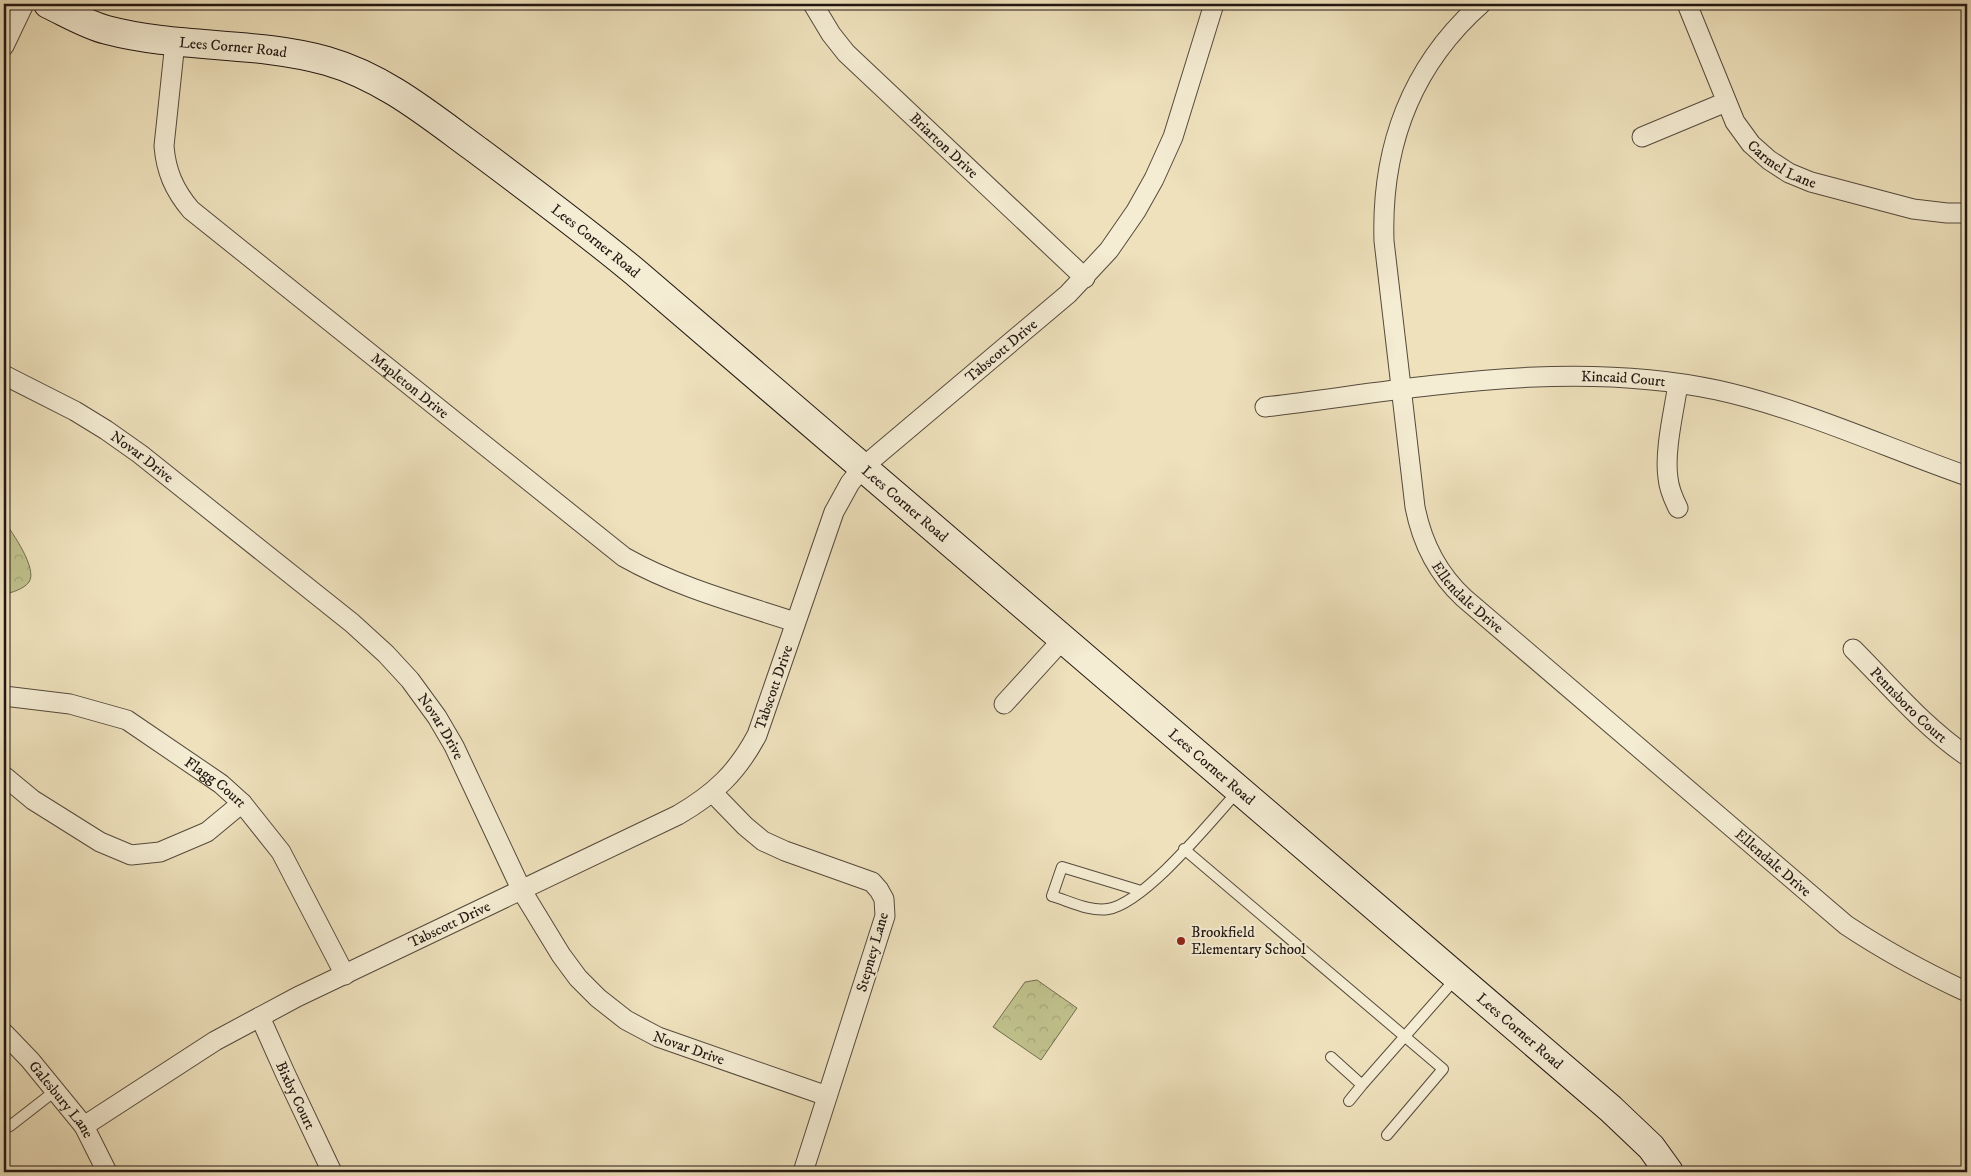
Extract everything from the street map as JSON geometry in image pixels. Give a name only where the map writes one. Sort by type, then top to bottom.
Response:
[{"type":"street","points":[[4,46],[24,4]]},
{"type":"street","name":"Lees Corner Road","points":[[48,4],[104,29],[175,42],[276,51],[308,56],[360,73],[388,87],[416,106],[573,221],[863,467],[1238,791],[1458,976],[1639,1134],[1669,1172]]},
{"type":"street","name":"Briarton Drive","points":[[813,4],[830,34],[846,53],[1085,278]]},
{"type":"street","name":"Tabscott Drive","points":[[84,1126],[215,1041],[260,1017],[678,815],[713,793],[742,761],[757,735],[834,512],[850,483],[863,467],[1061,300],[1085,278],[1109,250],[1136,211],[1154,179],[1173,137],[1214,4]]},
{"type":"street","name":"Ellendale Drive","points":[[1481,4],[1464,18],[1434,55],[1416,86],[1402,118],[1391,153],[1383,217],[1401,390],[1418,523],[1434,562],[1454,589],[1846,925],[1896,958],[1967,992]]},
{"type":"street","name":"Carmel Lane","points":[[1687,4],[1735,122],[1751,144],[1768,160],[1789,173],[1811,182],[1913,209],[1967,213]]},
{"type":"street","name":"Mapleton Drive","points":[[175,42],[164,146],[165,159],[174,186],[191,210],[624,556],[661,576],[795,622]]},
{"type":"street","points":[[1642,137],[1726,102]]},
{"type":"street","name":"Kincaid Court","points":[[1265,407],[1508,378],[1566,375],[1615,376],[1678,384],[1754,399],[1809,416],[1967,476]]},
{"type":"street","name":"Novar Drive","points":[[4,376],[75,411],[140,454],[352,623],[386,654],[410,680],[432,710],[454,746],[522,891],[561,956],[578,978],[605,1004],[626,1020],[666,1041],[827,1096]]},
{"type":"street","points":[[1678,384],[1667,464],[1672,496],[1678,508]]},
{"type":"street","points":[[1004,704],[1063,639]]},
{"type":"street","name":"Pennsboro Court","points":[[1853,649],[1928,726],[1967,756]]},
{"type":"street","name":"Flagg Court","points":[[4,696],[70,704],[127,720],[221,784],[242,803],[281,852],[344,975]]},
{"type":"street","points":[[4,776],[33,800],[100,842],[131,855],[160,852],[207,832],[242,803]]},
{"type":"street","name":"Stepney Lane","points":[[713,793],[745,826],[764,841],[785,852],[867,879],[879,890],[884,899],[885,916],[803,1172]]},
{"type":"street","name":"Bixby Court","points":[[260,1017],[332,1172]]},
{"type":"street","name":"Galesbury Lane","points":[[4,1033],[30,1060],[84,1126],[107,1172]]},
{"type":"lane","points":[[1141,891],[1062,867],[1052,896],[1096,910],[1108,910],[1129,901],[1151,885],[1238,791]]},
{"type":"lane","points":[[1184,849],[1444,1069],[1387,1135]]},
{"type":"lane","points":[[1349,1101],[1458,976]]},
{"type":"lane","points":[[1331,1057],[1362,1085]]},
{"type":"lane","points":[[4,1128],[10,1126],[55,1091]]},
{"type":"green space","points":[[4,521],[23,551],[31,576],[29,582],[24,587],[4,594]]},
{"type":"green space","points":[[1037,980],[1077,1008],[1041,1060],[993,1027],[1025,982]]},
{"type":"place","name":"Brookfield Elementary School","points":[[1181,941]]}]
